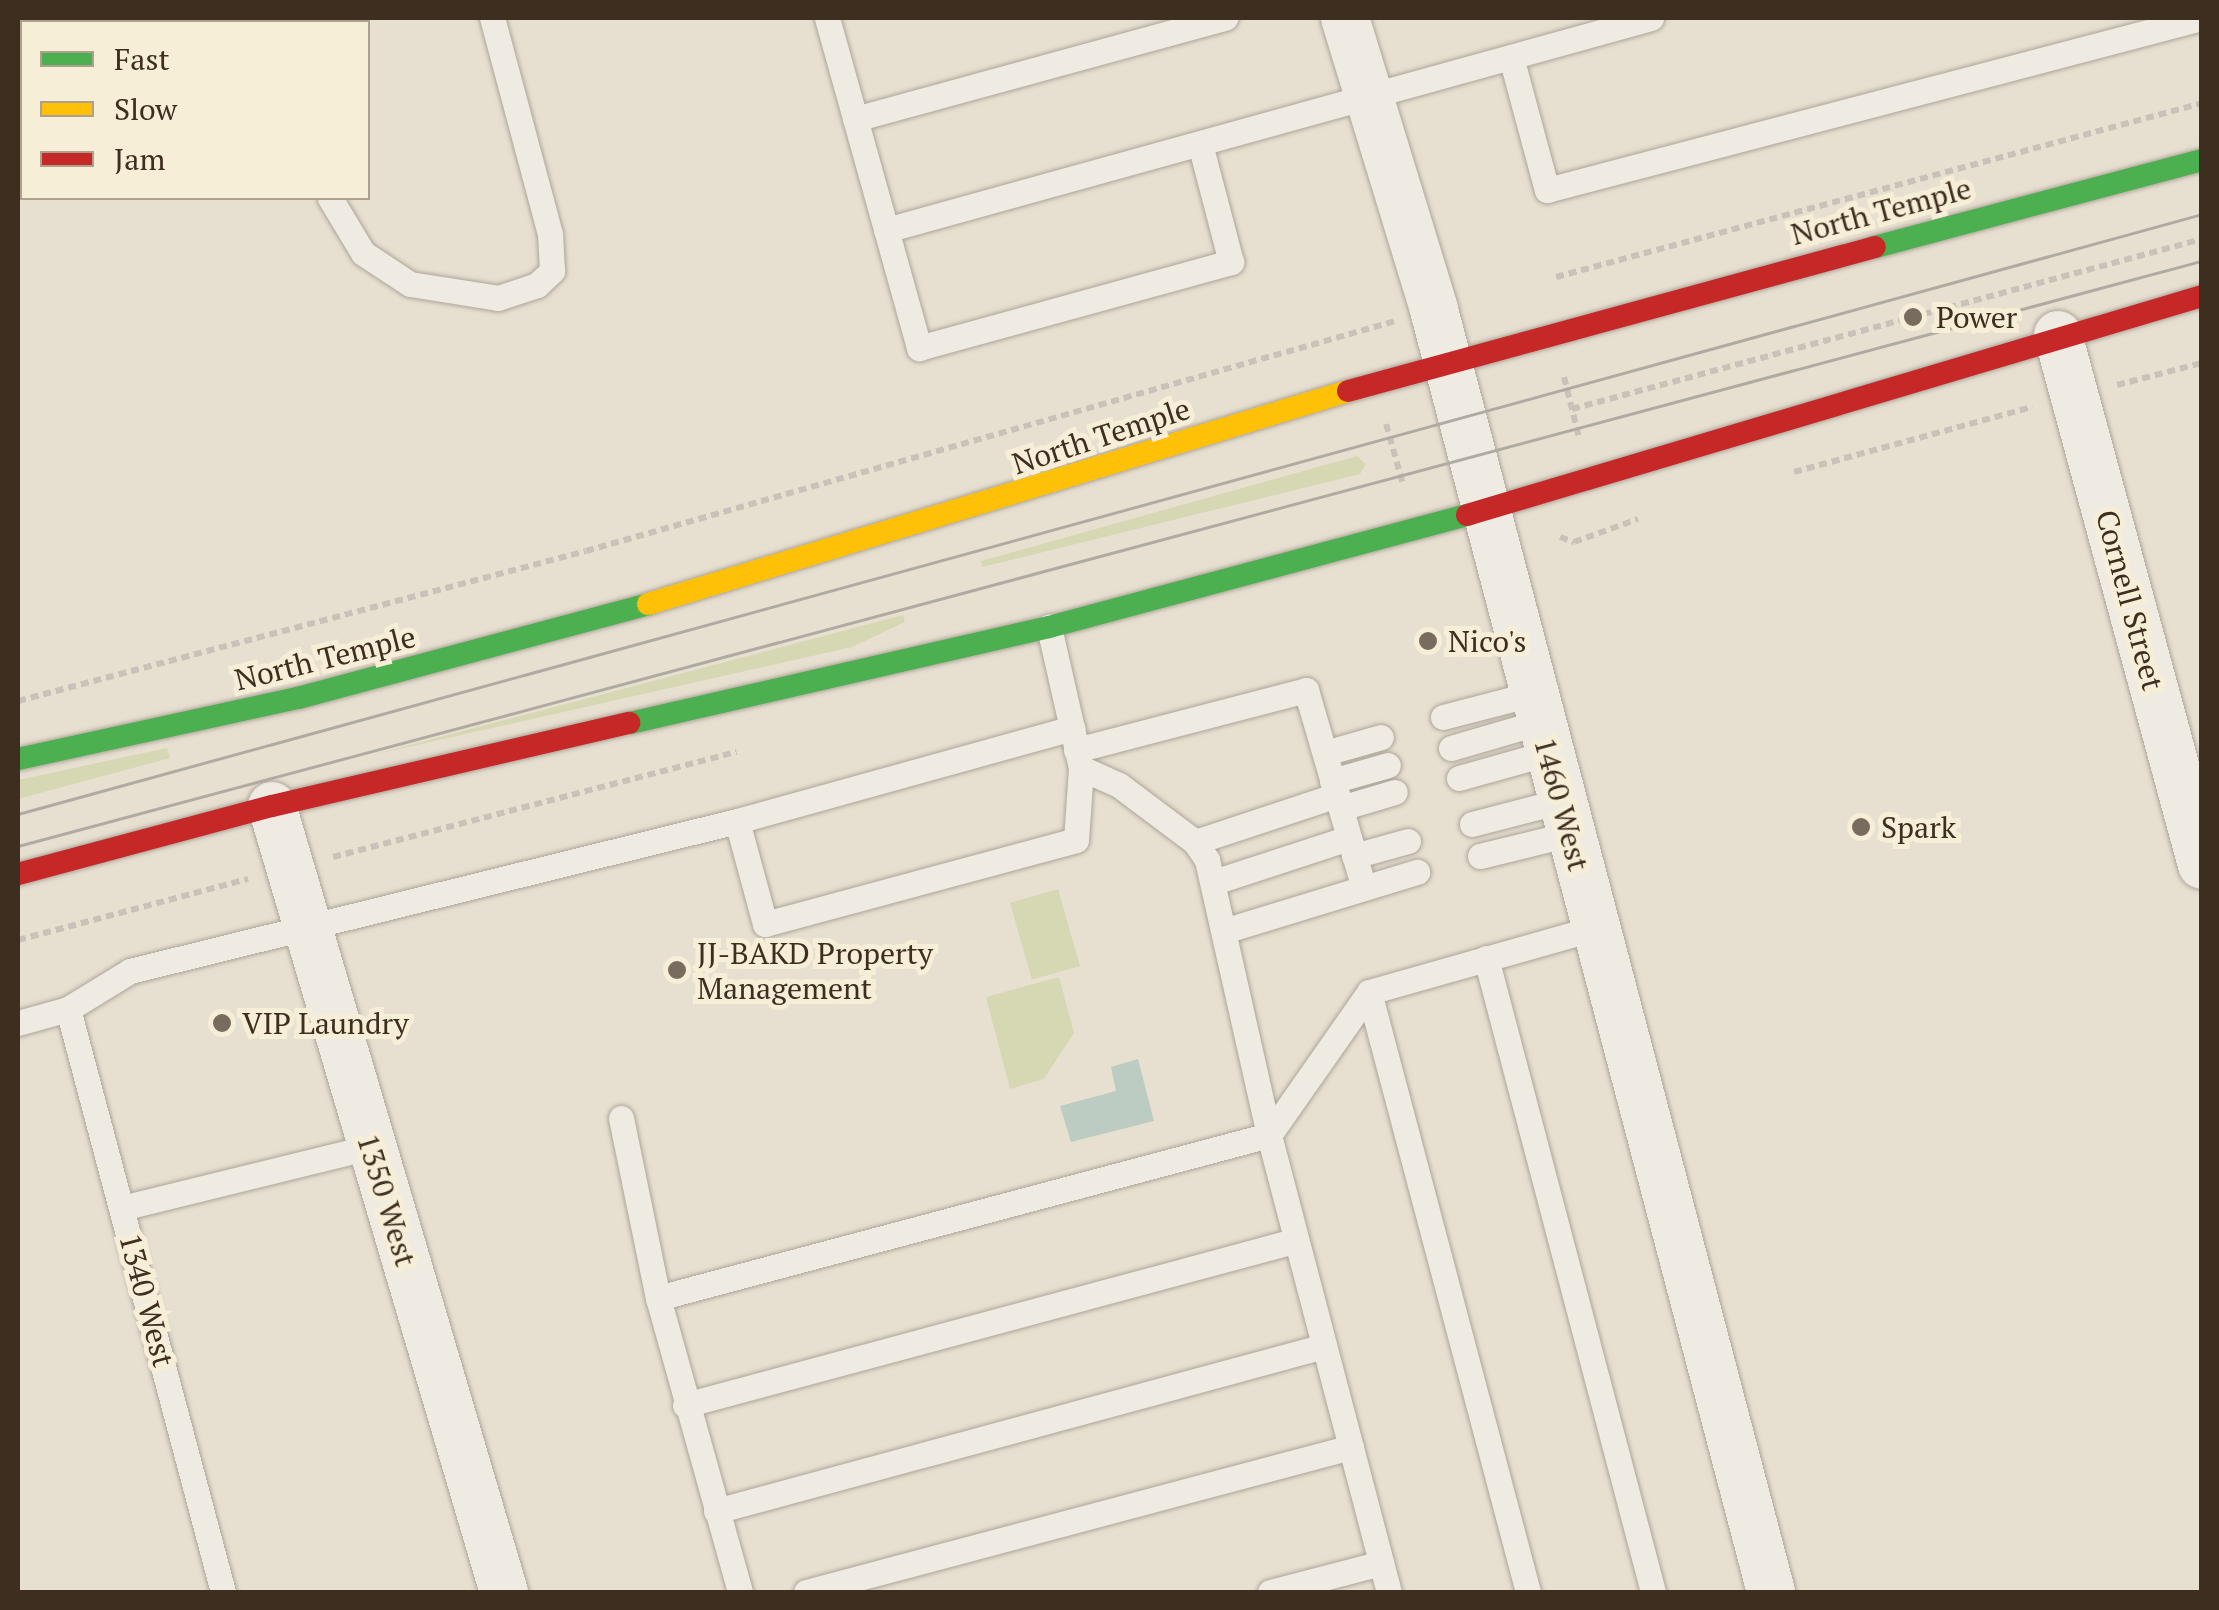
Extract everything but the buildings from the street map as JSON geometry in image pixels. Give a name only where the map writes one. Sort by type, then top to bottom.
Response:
[{"type":"main road","name":"North Temple","points":[[18,758],[298,698],[730,582],[1446,360],[2202,160]]},
{"type":"main road","points":[[18,874],[272,806],[1049,627],[1484,511],[2058,334],[2202,296]]},
{"type":"street","name":"1460 West","points":[[1345,18],[1446,360],[1771,1592]]},
{"type":"street","name":"Cornell Street","points":[[2058,334],[2202,866]]},
{"type":"street","name":"1350 West","points":[[272,806],[504,1592]]},
{"type":"lane","points":[[331,200],[363,252],[410,284],[460,297],[498,298],[537,285],[552,271],[550,234],[492,18]]},
{"type":"lane","points":[[827,18],[919,348],[1231,262],[1200,144]]},
{"type":"lane","points":[[856,119],[1225,18]]},
{"type":"lane","points":[[886,230],[1650,18]]},
{"type":"lane","points":[[1511,57],[1547,190],[2201,18]]},
{"type":"lane","points":[[737,821],[765,924],[1076,840],[1076,749],[1049,627]]},
{"type":"lane","points":[[18,1023],[68,1009],[130,972],[308,931],[737,821],[1076,749],[1306,690],[1364,888]]},
{"type":"lane","points":[[1443,717],[1540,723]]},
{"type":"lane","points":[[1452,748],[1540,723]]},
{"type":"lane","points":[[1460,778],[1540,723]]},
{"type":"lane","points":[[1324,753],[1380,737]]},
{"type":"lane","points":[[1076,749],[1194,842],[1214,882],[1294,1241],[1389,1592]]},
{"type":"lane","points":[[1194,842],[1336,795],[1388,765]]},
{"type":"lane","points":[[1336,795],[1395,792]]},
{"type":"lane","points":[[1472,824],[1566,817]]},
{"type":"lane","points":[[1480,856],[1566,817]]},
{"type":"lane","points":[[1214,882],[1351,847],[1408,840]]},
{"type":"lane","points":[[1226,930],[1417,872]]},
{"type":"lane","points":[[658,1298],[1269,1135],[1369,992],[1596,928]]},
{"type":"lane","points":[[1486,958],[1653,1592]]},
{"type":"lane","points":[[1369,992],[1528,1592]]},
{"type":"lane","name":"1340 West","points":[[68,1009],[223,1592]]},
{"type":"lane","points":[[621,1118],[658,1298],[740,1592]]},
{"type":"lane","points":[[122,1208],[371,1147]]},
{"type":"lane","points":[[686,1406],[1294,1241]]},
{"type":"lane","points":[[716,1511],[1324,1346]]},
{"type":"lane","points":[[806,1592],[1351,1447]]},
{"type":"lane","points":[[1270,1592],[1381,1563]]},
{"type":"path","points":[[1539,282],[2202,103]]},
{"type":"path","points":[[1568,394],[1573,413],[2202,239]]},
{"type":"path","points":[[18,701],[586,551],[1368,328]]},
{"type":"path","points":[[2126,382],[2202,363]]},
{"type":"path","points":[[1784,475],[2031,407]]},
{"type":"path","points":[[1391,440],[1400,470]]},
{"type":"path","points":[[1554,536],[1574,542],[1656,513]]},
{"type":"green space","points":[[1357,456],[1366,464],[1360,474],[982,567],[981,561]]},
{"type":"green space","points":[[903,615],[905,622],[852,647],[372,755]]},
{"type":"green space","points":[[167,748],[170,758],[18,799],[18,780]]},
{"type":"green space","points":[[1058,889],[1080,966],[1032,980],[1010,903]]},
{"type":"green space","points":[[1059,977],[1074,1033],[1044,1079],[1010,1089],[986,997]]},
{"type":"shaded area","points":[[1138,1059],[1154,1121],[1071,1142],[1060,1106],[1116,1091],[1111,1067]]},
{"type":"tram line","points":[[18,814],[2202,214]]},
{"type":"tram line","points":[[18,846],[2202,261]]},
{"type":"traffic: fast","points":[[1875,247],[2202,160]]},
{"type":"traffic: fast","points":[[630,723],[1049,627],[1467,515]]},
{"type":"traffic: fast","points":[[18,759],[298,698],[648,604]]},
{"type":"traffic: slow","points":[[648,604],[1348,391]]},
{"type":"traffic: jam","points":[[1348,391],[1875,247]]},
{"type":"traffic: jam","points":[[1467,515],[2202,296]]},
{"type":"traffic: jam","points":[[18,874],[272,806],[630,723]]},
{"type":"place","name":"Power","points":[[1913,317]]},
{"type":"place","name":"Nico's","points":[[1428,641]]},
{"type":"place","name":"Spark","points":[[1861,827]]},
{"type":"place","name":"JJ-BAKD Property Management","points":[[677,970]]},
{"type":"place","name":"VIP Laundry","points":[[222,1023]]}]
